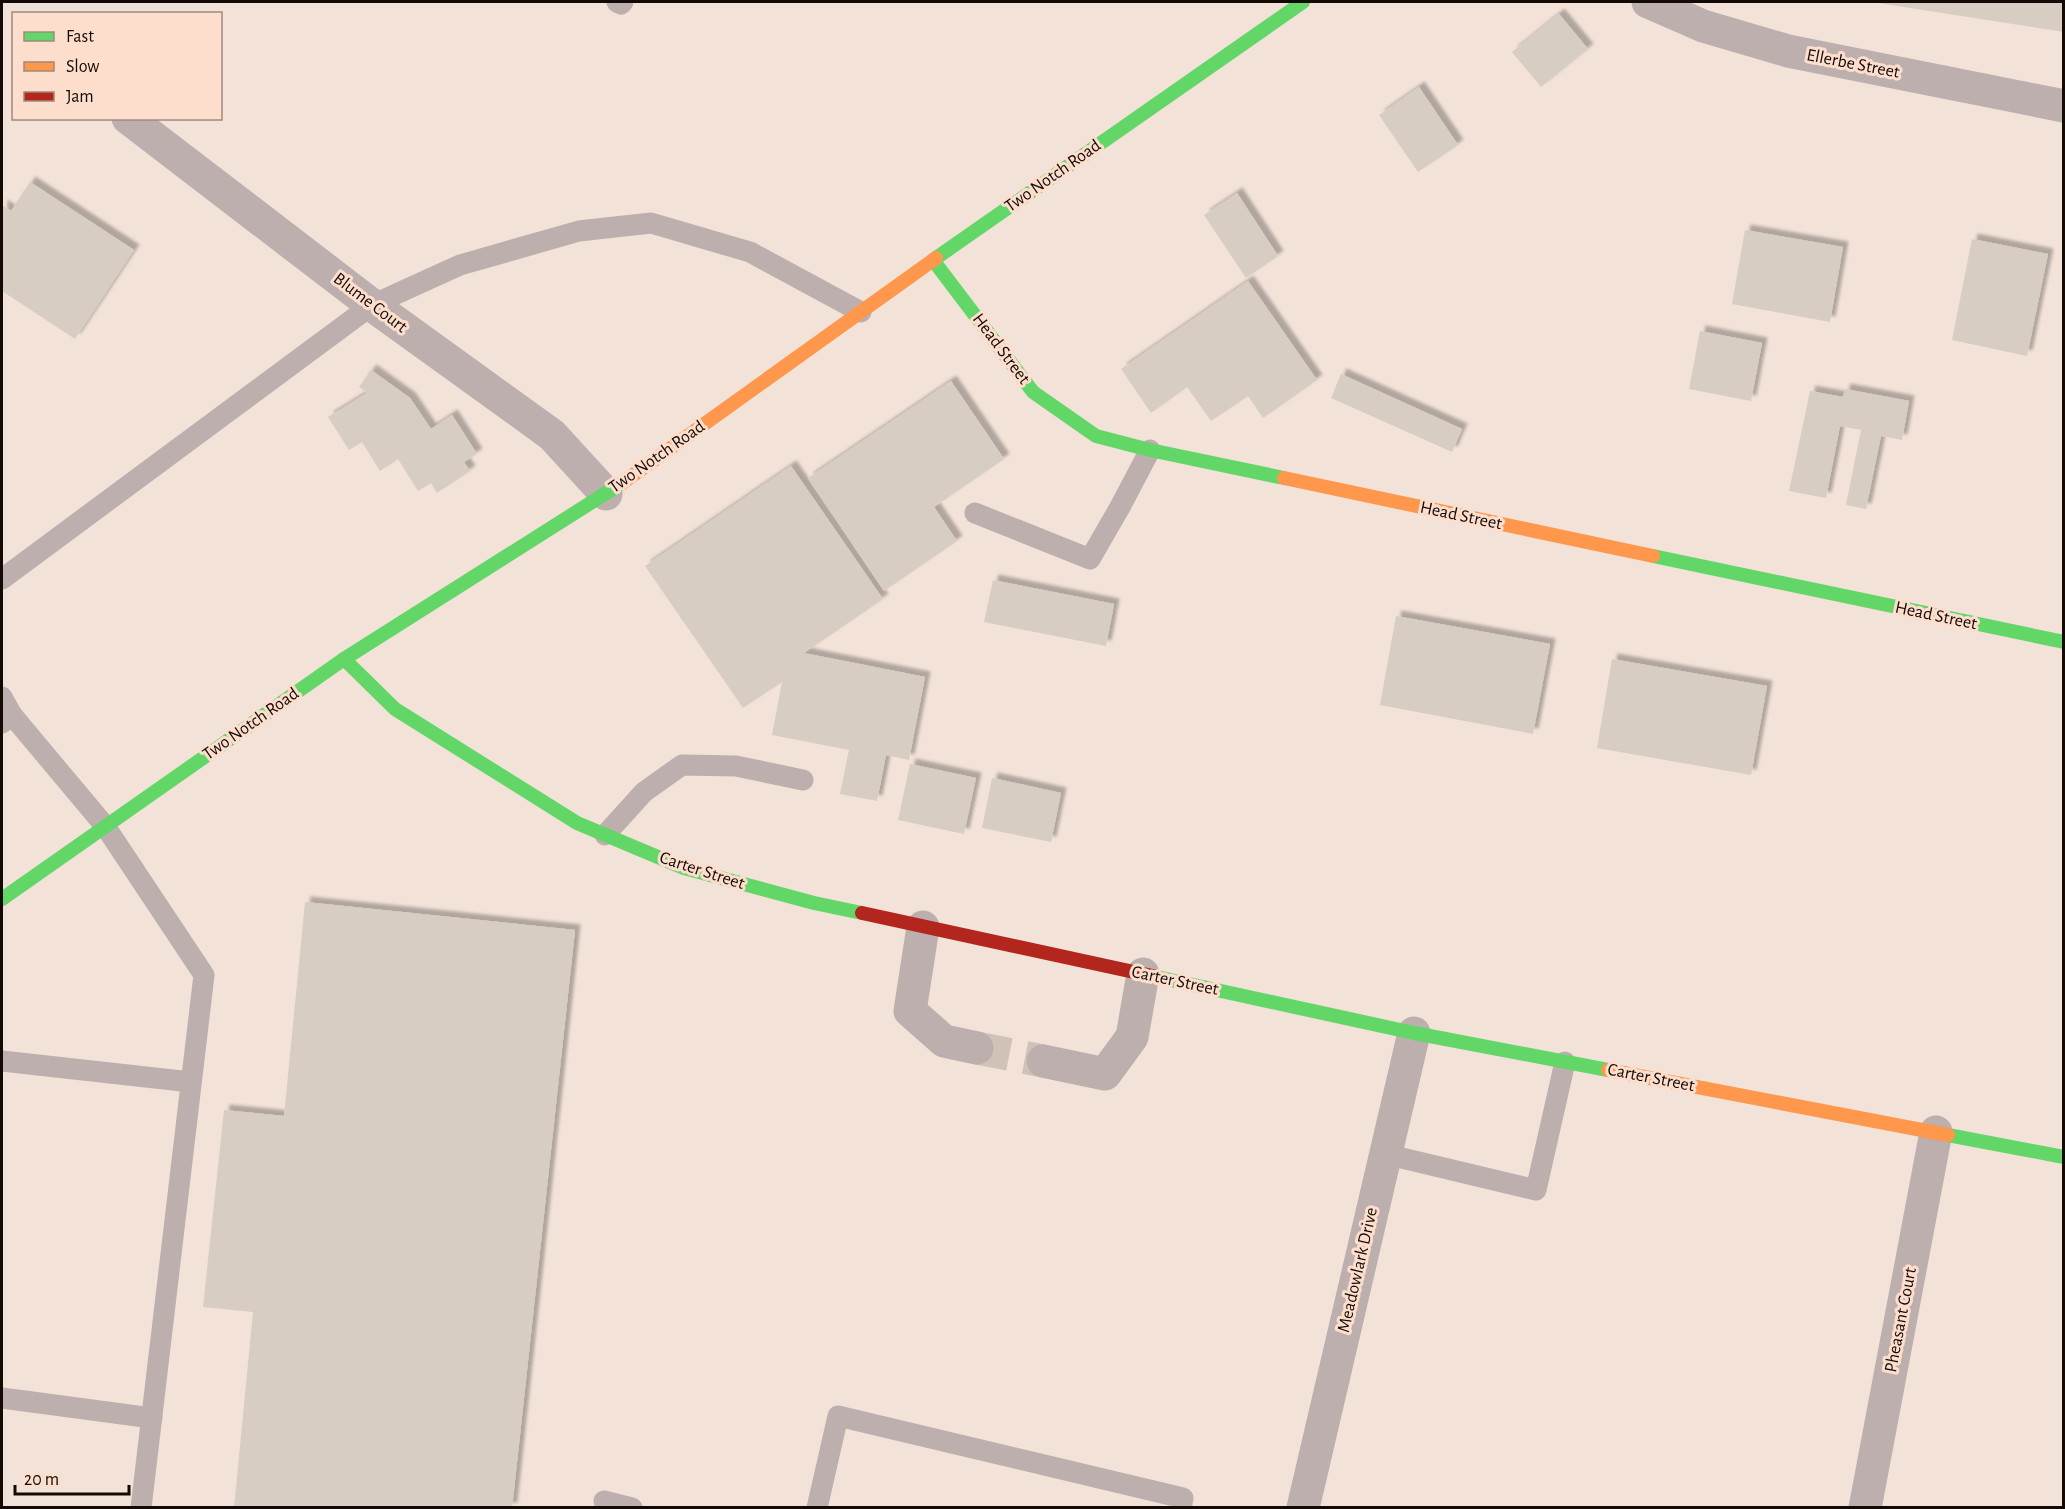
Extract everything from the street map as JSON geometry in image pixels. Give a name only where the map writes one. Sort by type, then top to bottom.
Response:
[{"type":"street","name":"Two Notch Road","points":[[2,899],[344,659],[606,494],[933,260],[1303,2]]},
{"type":"street","name":"Ellerbe Street","points":[[1648,2],[1703,26],[1788,51],[2064,106]]},
{"type":"street","name":"Blume Court","points":[[131,120],[372,304],[552,435],[606,494]]},
{"type":"street","name":"Head Street","points":[[933,260],[1033,392],[1096,436],[1150,450],[2064,642]]},
{"type":"street","name":"Carter Street","points":[[344,659],[395,709],[576,823],[684,868],[814,903],[1414,1033],[2064,1157]]},
{"type":"street","points":[[923,927],[910,1011],[944,1041],[977,1048]]},
{"type":"street","points":[[1043,1061],[1105,1074],[1132,1037],[1143,974]]},
{"type":"street","name":"Meadowlark Drive","points":[[1304,1508],[1414,1033]]},
{"type":"street","name":"Pheasant Court","points":[[1865,1508],[1936,1132]]},
{"type":"lane","points":[[616,2],[621,4],[623,2]]},
{"type":"lane","points":[[2,579],[372,304],[459,266],[579,231],[651,223],[750,252],[861,312]]},
{"type":"lane","points":[[975,513],[1090,559],[1150,450]]},
{"type":"lane","points":[[5,712],[105,826],[204,975],[141,1508]]},
{"type":"lane","points":[[605,835],[644,792],[682,765],[736,766],[803,780]]},
{"type":"lane","points":[[2,1061],[191,1082]]},
{"type":"lane","points":[[1385,1154],[1536,1190],[1565,1062]]},
{"type":"lane","points":[[2,1398],[152,1418]]},
{"type":"lane","points":[[817,1508],[838,1416],[1184,1498],[1181,1508]]},
{"type":"lane","points":[[604,1502],[632,1508]]},
{"type":"building","points":[[2064,2],[2064,32],[1878,3]]},
{"type":"building","points":[[1559,14],[1588,49],[1541,87],[1512,52]]},
{"type":"building","points":[[1419,87],[1458,145],[1418,172],[1379,115]]},
{"type":"building","points":[[30,182],[134,250],[75,339],[2,291],[2,205],[11,211]]},
{"type":"building","points":[[1237,193],[1278,256],[1246,278],[1204,215]]},
{"type":"building","points":[[1745,230],[1843,247],[1830,322],[1732,304]]},
{"type":"building","points":[[1972,239],[2048,254],[2027,356],[1952,340]]},
{"type":"building","points":[[1248,281],[1317,380],[1263,418],[1248,396],[1211,421],[1187,387],[1151,413],[1121,369]]},
{"type":"building","points":[[1700,331],[1762,343],[1751,401],[1689,389]]},
{"type":"building","points":[[371,370],[410,398],[431,429],[452,415],[477,454],[464,462],[470,471],[437,493],[431,483],[418,491],[398,459],[380,471],[362,442],[349,450],[328,417],[367,393],[359,387]]},
{"type":"building","points":[[1341,374],[1462,429],[1452,452],[1331,398]]},
{"type":"building","points":[[951,381],[1004,459],[934,507],[957,541],[884,591],[808,478]]},
{"type":"building","points":[[1845,389],[1909,401],[1902,440],[1881,436],[1866,509],[1846,505],[1861,430],[1840,426],[1826,498],[1789,491],[1810,391],[1843,397]]},
{"type":"building","points":[[791,466],[883,599],[804,653],[925,677],[909,760],[886,755],[877,801],[840,794],[849,750],[772,735],[782,682],[743,708],[645,566]]},
{"type":"building","points":[[993,580],[1114,604],[1106,646],[984,622]]},
{"type":"building","points":[[1396,616],[1550,644],[1533,734],[1380,705]]},
{"type":"building","points":[[1612,659],[1767,686],[1751,775],[1597,748]]},
{"type":"building","points":[[910,764],[976,778],[964,834],[898,820]]},
{"type":"building","points":[[992,778],[1061,793],[1051,842],[982,828]]},
{"type":"building","points":[[305,902],[575,930],[512,1508],[234,1508],[253,1312],[203,1307],[224,1110],[284,1116]]},
{"type":"tunnel","points":[[977,1048],[1043,1061]]},
{"type":"traffic: fast","points":[[936,258],[1303,2]]},
{"type":"traffic: fast","points":[[933,260],[1033,392],[1096,436],[1150,450],[1284,478]]},
{"type":"traffic: fast","points":[[2,899],[344,659],[622,483]]},
{"type":"traffic: fast","points":[[1653,556],[2064,642]]},
{"type":"traffic: fast","points":[[344,659],[395,709],[577,823],[684,868],[814,903],[862,913]]},
{"type":"traffic: fast","points":[[1157,977],[1414,1033],[1608,1070]]},
{"type":"traffic: fast","points":[[1948,1135],[2064,1157]]},
{"type":"traffic: slow","points":[[622,483],[936,258]]},
{"type":"traffic: slow","points":[[1284,478],[1653,556]]},
{"type":"traffic: slow","points":[[1608,1070],[1948,1135]]},
{"type":"traffic: jam","points":[[862,913],[1157,977]]}]
